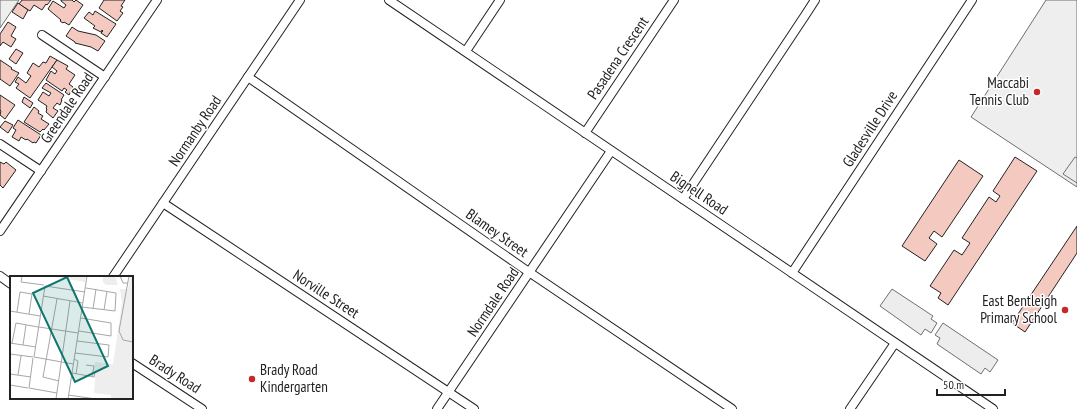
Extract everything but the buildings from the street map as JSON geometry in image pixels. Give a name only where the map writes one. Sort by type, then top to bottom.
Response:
[{"type":"street","name":"Greendale Road","points":[[0,231],[157,0]]},
{"type":"street","name":"Normanby Road","points":[[114,276],[300,0]]},
{"type":"street","name":"Bignell Road","points":[[389,0],[993,409]]},
{"type":"street","points":[[466,51],[500,0]]},
{"type":"street","name":"Pasadena Crescent","points":[[585,133],[674,0]]},
{"type":"street","points":[[683,199],[815,0]]},
{"type":"street","name":"Gladesville Drive","points":[[792,273],[972,0]]},
{"type":"street","points":[[42,35],[105,77]]},
{"type":"street","name":"Blamey Street","points":[[248,78],[732,409]]},
{"type":"street","points":[[0,144],[41,171]]},
{"type":"street","name":"Normdale Road","points":[[437,409],[612,151]]},
{"type":"street","name":"Norville Street","points":[[163,204],[474,409]]},
{"type":"street","points":[[0,276],[10,283]]},
{"type":"street","points":[[850,409],[895,343]]},
{"type":"street","name":"Brady Road","points":[[133,364],[202,409]]},
{"type":"shaded area","points":[[0,0],[19,0],[0,28]]},
{"type":"shaded area","name":"Maccabi Tennis Club","points":[[1046,0],[1077,0],[1077,187],[971,117]]},
{"type":"shaded area","points":[[1075,157],[1077,158],[1077,183],[1063,174]]},
{"type":"shaded area","points":[[892,289],[933,316],[931,319],[937,323],[931,333],[925,329],[921,335],[880,306]]},
{"type":"shaded area","points":[[943,323],[998,360],[990,372],[985,368],[981,374],[937,344],[940,338],[935,335]]},
{"type":"place","name":"Maccabi Tennis Club","points":[[1037,92]]},
{"type":"place","name":"East Bentleigh Primary School","points":[[1065,310]]},
{"type":"place","name":"Brady Road Kindergarten","points":[[252,379]]}]
